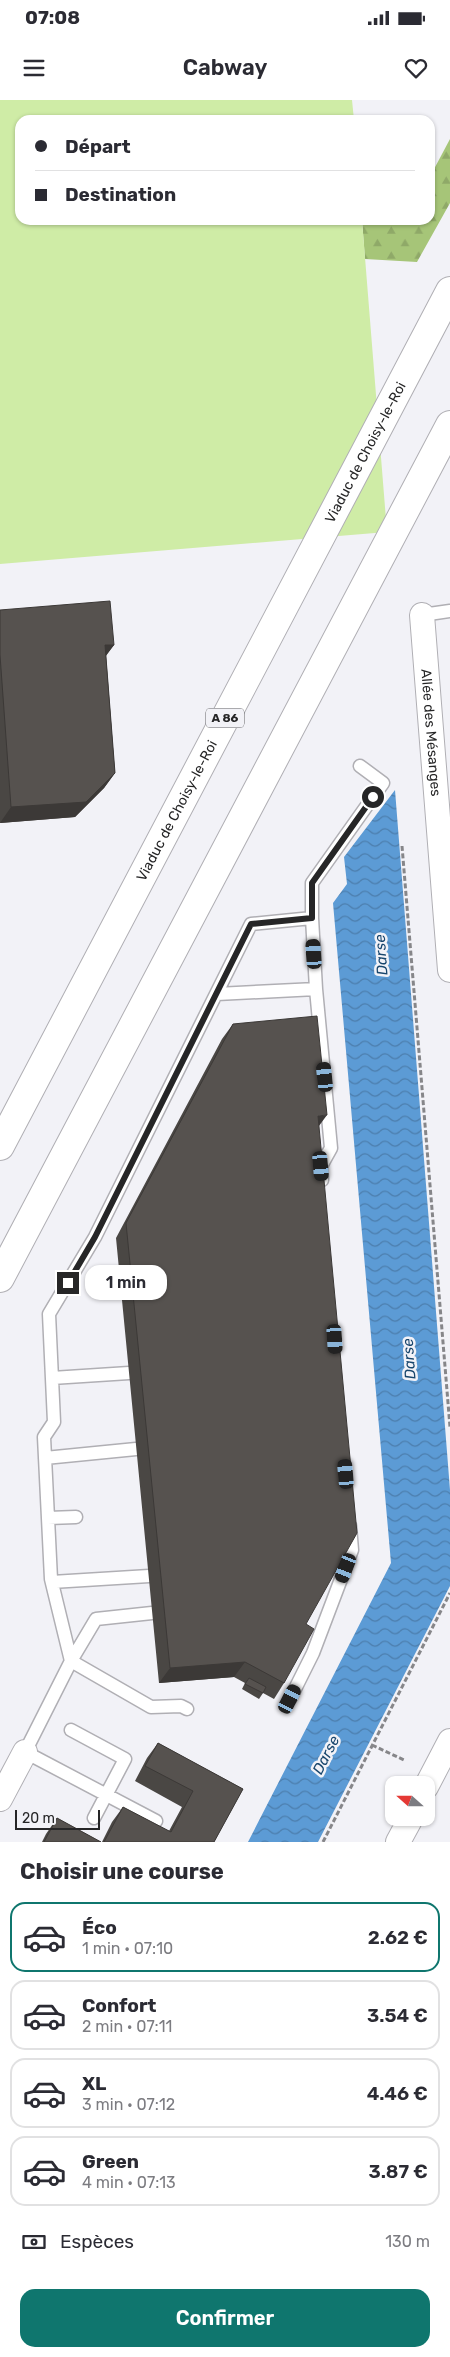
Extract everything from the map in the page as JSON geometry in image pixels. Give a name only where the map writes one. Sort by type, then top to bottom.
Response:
[{"type":"highway","name":"Viaduc de Choisy-le-Roi","points":[[0,1146],[450,291]]},
{"type":"highway","points":[[0,1278],[450,425]]},
{"type":"street","name":"Allée des Mésanges","points":[[422,615],[450,970]]},
{"type":"street","points":[[432,1776],[450,1741]]},
{"type":"street","points":[[0,1799],[25,1752]]},
{"type":"street","points":[[398,1842],[407,1826]]},
{"type":"lane","points":[[422,615],[450,611]]},
{"type":"lane","points":[[323,1196],[321,1166],[331,1148],[316,989],[312,883],[383,783],[360,766]]},
{"type":"lane","points":[[187,1708],[181,1706],[151,1707],[71,1661],[52,1582],[44,1437],[54,1422],[49,1314],[95,1237],[251,924],[312,918]]},
{"type":"lane","points":[[217,994],[316,989]]},
{"type":"lane","points":[[52,1378],[129,1373]]},
{"type":"lane","points":[[45,1458],[136,1449]]},
{"type":"lane","points":[[290,1699],[313,1653],[352,1550],[349,1511]]},
{"type":"lane","points":[[48,1518],[76,1517]]},
{"type":"lane","points":[[52,1582],[149,1576]]},
{"type":"lane","points":[[152,1614],[96,1619],[71,1661],[25,1752],[156,1821]]},
{"type":"lane","points":[[71,1730],[125,1759],[94,1818]]},
{"type":"path","points":[[402,846],[450,1426]]},
{"type":"path","points":[[323,1842],[450,1593]]},
{"type":"path","points":[[372,1745],[404,1760]]},
{"type":"green space","points":[[0,100],[352,100],[354,115],[15,115],[15,225],[362,225],[387,532],[0,564]]},
{"type":"green space","points":[[450,139],[450,203],[417,262],[365,259],[362,225],[435,225],[435,167]]},
{"type":"water","name":"Darse","points":[[395,790],[450,1490],[450,1586],[318,1842],[248,1842],[391,1563],[333,903],[347,884],[344,857]]},
{"type":"building","points":[[110,601],[114,645],[105,645],[115,773],[86,802],[11,807],[0,655],[0,610]]},
{"type":"building","points":[[317,1016],[327,1115],[318,1116],[357,1533],[306,1624],[314,1629],[284,1683],[245,1662],[170,1668],[126,1223],[233,1024]]},
{"type":"building","points":[[249,1678],[266,1687],[263,1693],[245,1684]]},
{"type":"building","points":[[158,1743],[243,1789],[214,1842],[104,1842],[123,1807],[171,1832],[193,1791],[145,1766]]},
{"type":"building","points":[[57,1818],[101,1842],[44,1842]]},
{"type":"route","points":[[68,1283],[95,1237],[251,924],[312,918],[312,883],[373,797]]}]
